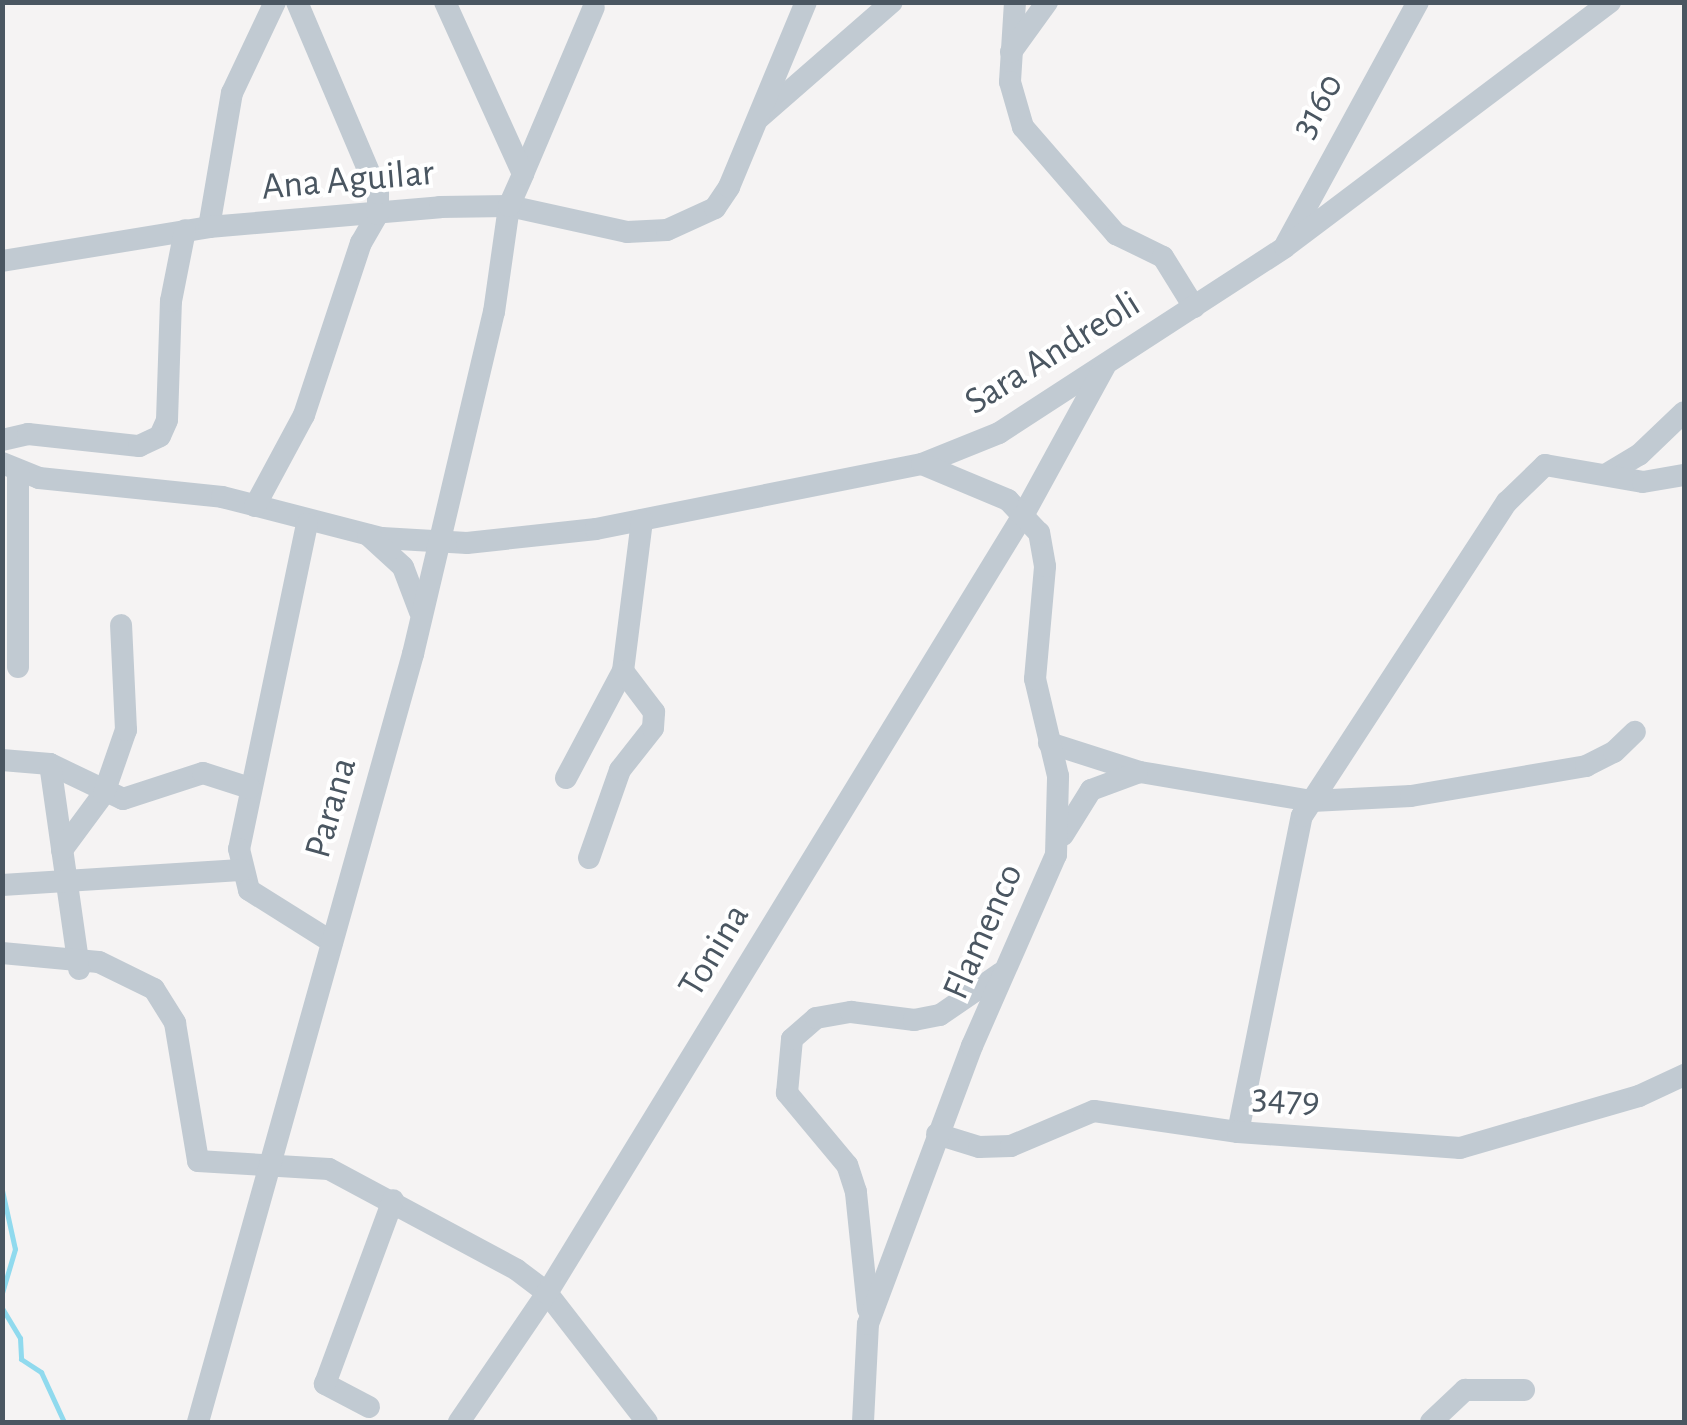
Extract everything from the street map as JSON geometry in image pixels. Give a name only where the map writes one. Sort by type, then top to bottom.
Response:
[{"type":"street","points":[[2,440],[28,434],[139,446],[160,436],[167,420],[170,301],[197,229],[232,93],[275,2]]},
{"type":"street","points":[[255,506],[304,414],[361,243],[378,214],[378,193],[297,2]]},
{"type":"street","points":[[444,2],[523,174]]},
{"type":"street","points":[[754,122],[806,2]]},
{"type":"street","points":[[754,122],[892,2]]},
{"type":"street","points":[[1015,2],[1010,82],[1023,127],[1116,234],[1163,257],[1194,307]]},
{"type":"street","points":[[1011,52],[1046,2]]},
{"type":"street","name":"3160","points":[[1285,247],[1418,2]]},
{"type":"street","name":"Sara Andreoli","points":[[10,467],[86,485],[178,489],[255,506],[307,524],[440,542],[642,520],[922,464],[999,433],[1285,247],[1610,2]]},
{"type":"street","name":"Parana","points":[[198,1422],[421,619],[494,312],[509,206],[594,7]]},
{"type":"street","name":"Ana Aguilar","points":[[2,261],[197,229],[509,206],[627,232],[667,230],[698,219],[729,188],[754,122]]},
{"type":"street","name":"Tonina","points":[[459,1422],[548,1293],[1024,512],[1109,359]]},
{"type":"street","points":[[1607,474],[1639,456],[1684,412]]},
{"type":"street","points":[[922,464],[987,488],[1024,512]]},
{"type":"street","points":[[1238,1132],[1298,829],[1312,800],[1507,502],[1544,464],[1643,482],[1684,474]]},
{"type":"street","points":[[10,467],[18,667]]},
{"type":"street","name":"Flamenco","points":[[863,1422],[868,1324],[938,1134],[1056,855],[1058,776],[1035,679],[1045,566],[1039,533],[1024,512]]},
{"type":"street","points":[[566,778],[624,672],[642,520]]},
{"type":"street","points":[[307,524],[250,788],[241,870],[260,901],[332,942]]},
{"type":"street","points":[[368,534],[403,567],[421,619]]},
{"type":"street","points":[[62,850],[104,793],[126,730],[122,625]]},
{"type":"street","points":[[589,858],[620,770],[653,728],[654,712],[624,672]]},
{"type":"street","points":[[1048,743],[1140,772],[1312,800],[1411,796],[1586,766],[1614,752],[1635,732]]},
{"type":"street","points":[[2,760],[50,764],[123,799],[203,774],[250,788]]},
{"type":"street","points":[[50,764],[78,965]]},
{"type":"street","points":[[1056,855],[1072,813],[1091,790],[1140,772]]},
{"type":"street","points":[[2,885],[241,870]]},
{"type":"street","points":[[2,952],[78,965],[99,962],[154,989],[168,1009],[198,1161],[329,1168],[392,1200],[548,1293],[647,1422]]},
{"type":"street","points":[[868,1324],[862,1212],[847,1165],[787,1093],[792,1038],[816,1018],[851,1012],[914,1020],[940,1015],[957,1009],[1011,964]]},
{"type":"street","name":"3479","points":[[938,1134],[979,1147],[1012,1146],[1094,1111],[1238,1132],[1460,1148],[1633,1097],[1684,1075]]},
{"type":"street","name":"3479","points":[[1633,1097],[1684,1093]]},
{"type":"street","points":[[369,1407],[325,1384],[392,1200]]},
{"type":"street","points":[[1431,1422],[1465,1390],[1524,1390]]},
{"type":"waterway","points":[[2,1190],[15,1249],[2,1293]]},
{"type":"waterway","points":[[2,1308],[20,1338],[21,1359],[41,1372],[64,1422]]}]
